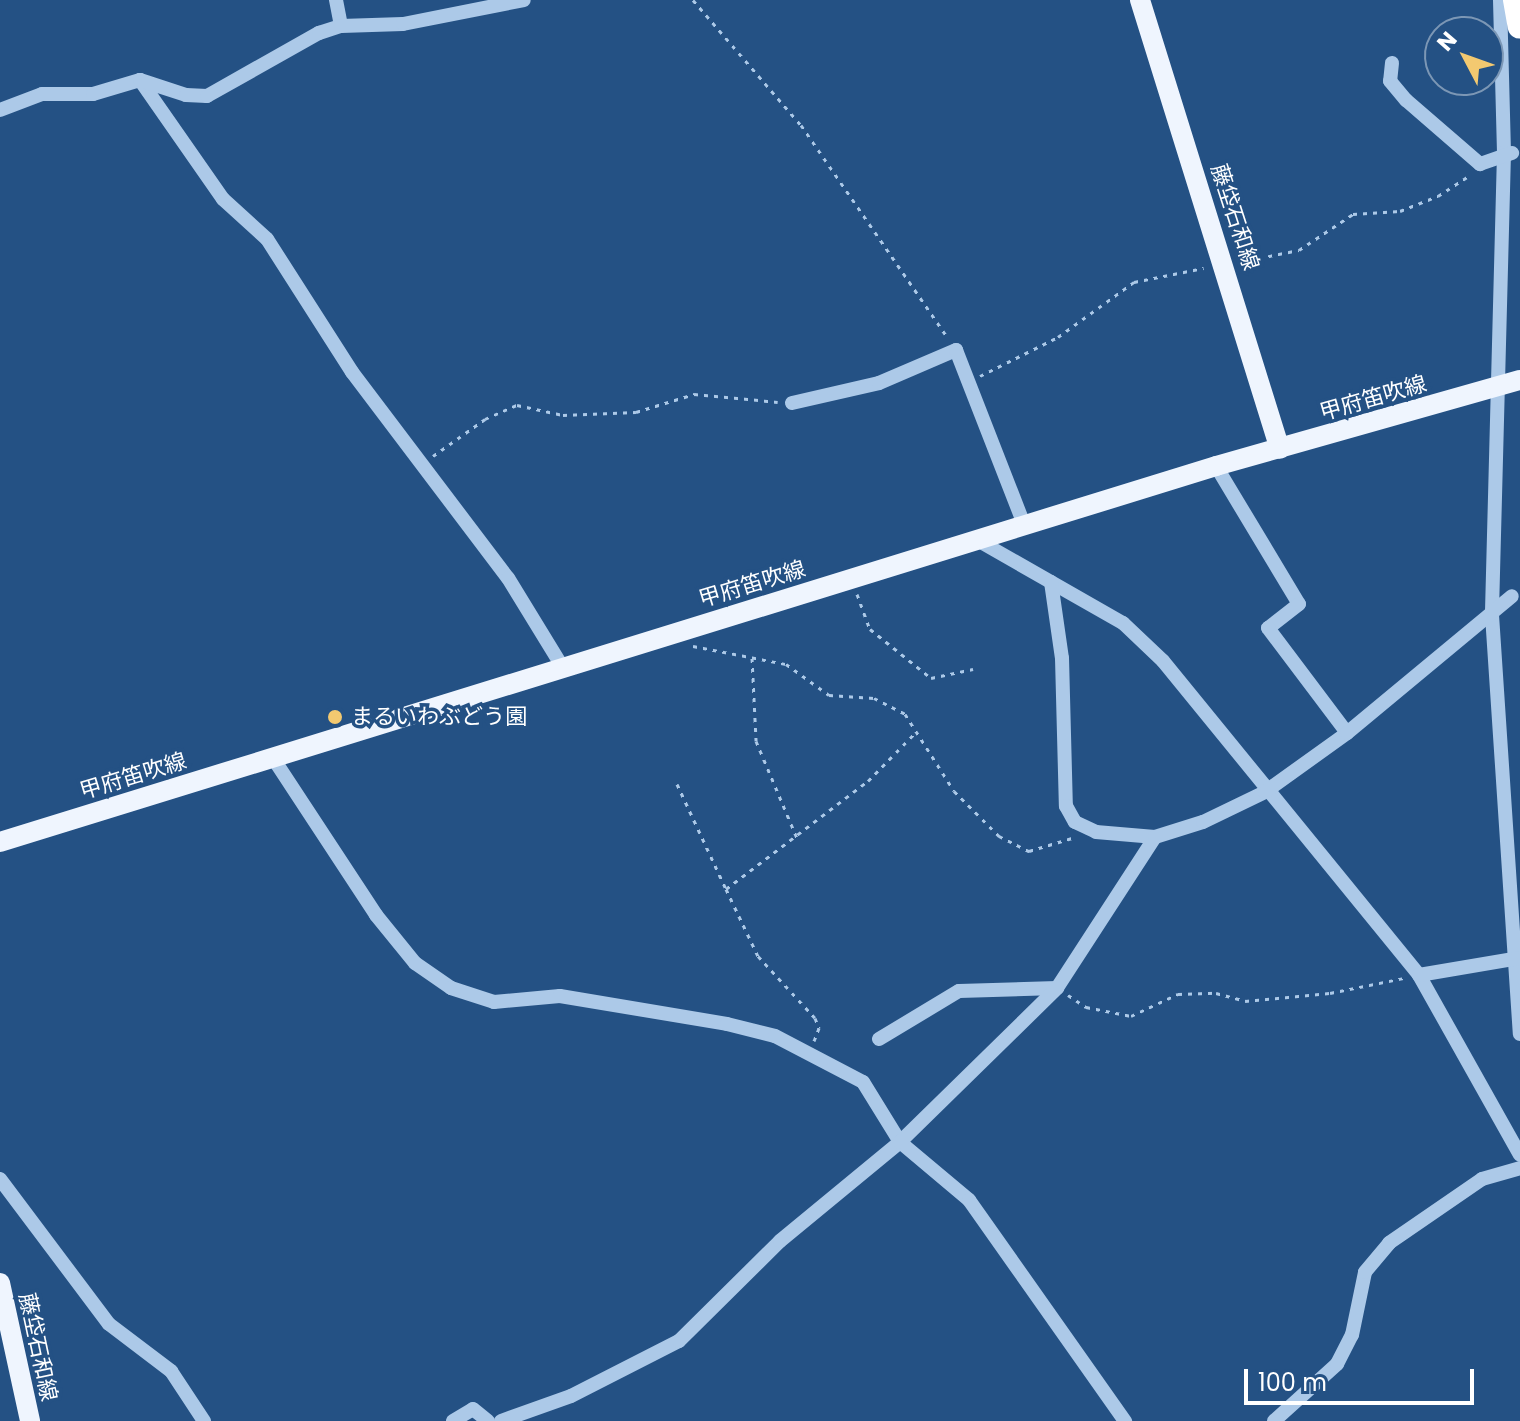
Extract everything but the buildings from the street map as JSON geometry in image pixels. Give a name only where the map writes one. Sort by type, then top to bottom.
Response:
[{"type":"highway","points":[[1515,0],[1520,27]]},
{"type":"main road","name":"藤垈石和線","points":[[1140,0],[1280,449]]},
{"type":"main road","name":"甲府笛吹線","points":[[0,842],[1216,466],[1520,380]]},
{"type":"main road","name":"藤垈石和線","points":[[0,1283],[30,1421]]},
{"type":"street","points":[[336,0],[341,26]]},
{"type":"street","points":[[0,110],[42,94],[93,94],[140,80],[186,95],[207,96],[275,54],[341,26],[403,24],[524,0]]},
{"type":"street","points":[[1500,0],[1508,153],[1492,615],[1518,958],[1520,1034]]},
{"type":"street","points":[[1392,63],[1390,81],[1406,100],[1480,164],[1508,153]]},
{"type":"street","points":[[140,80],[223,199],[267,239],[352,372],[508,578],[562,666]]},
{"type":"street","points":[[792,403],[879,383],[956,350],[1025,527]]},
{"type":"street","points":[[1216,466],[1299,604],[1268,628],[1347,733]]},
{"type":"street","points":[[979,541],[1123,623],[1163,661],[1265,792],[1419,975],[1520,1155]]},
{"type":"street","points":[[1051,582],[1062,658],[1066,806],[1075,822],[1096,832],[1155,837],[1203,822],[1265,792],[1347,733],[1386,696],[1492,615],[1512,596]]},
{"type":"street","points":[[273,758],[376,915],[415,963],[451,988],[494,1002],[560,996],[654,1009],[775,1036],[863,1082],[900,1142],[969,1200],[1125,1421]]},
{"type":"street","points":[[501,1421],[571,1396],[679,1341],[780,1241],[900,1142],[1057,988],[1155,837]]},
{"type":"street","points":[[1419,975],[1518,958]]},
{"type":"street","points":[[879,1039],[959,991],[1057,988]]},
{"type":"street","points":[[1274,1421],[1337,1364],[1352,1335],[1365,1272],[1389,1243],[1482,1179],[1520,1168]]},
{"type":"street","points":[[0,1179],[109,1324],[171,1371],[204,1421]]},
{"type":"street","points":[[453,1421],[473,1409],[488,1421]]},
{"type":"path","points":[[693,0],[801,125],[956,350]]},
{"type":"path","points":[[423,462],[485,419],[517,405],[563,415],[636,412],[694,394],[792,403]]},
{"type":"path","points":[[851,579],[870,629],[931,678],[973,669]]},
{"type":"path","points":[[668,635],[704,651],[786,664],[829,695],[874,698],[905,714],[954,791],[999,836],[1029,851],[1096,832]]},
{"type":"path","points":[[752,658],[756,741],[797,838]]},
{"type":"path","points":[[726,889],[868,781],[916,732]]},
{"type":"path","points":[[677,784],[758,956],[815,1018],[819,1028],[809,1054]]},
{"type":"path","points":[[1057,988],[1086,1007],[1131,1016],[1178,994],[1216,993],[1245,1001],[1330,993],[1419,975]]},
{"type":"place","name":"まるいわぶどう園","points":[[335,717]]}]
